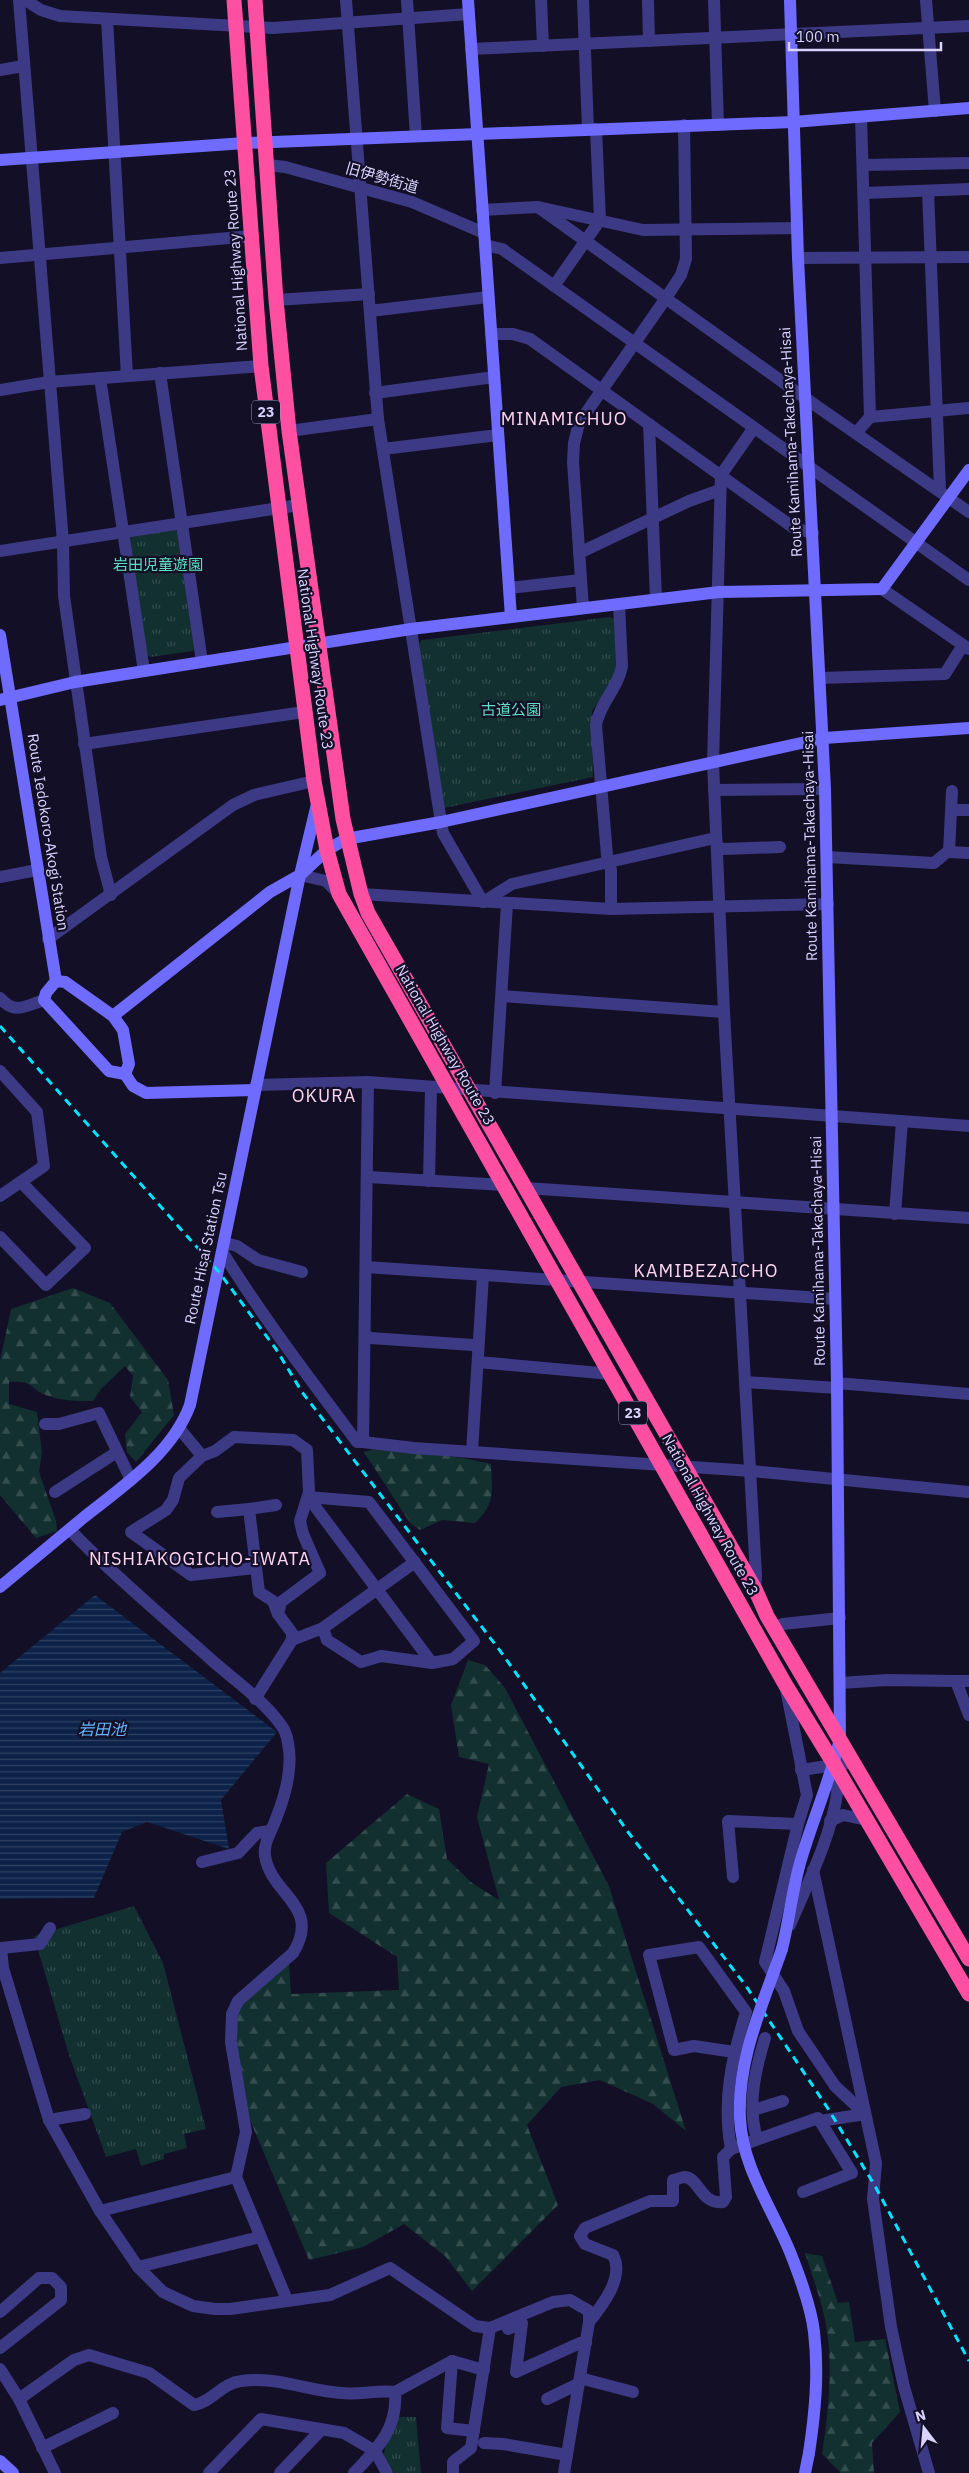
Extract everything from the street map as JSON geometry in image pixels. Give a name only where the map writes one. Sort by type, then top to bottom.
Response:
[{"type":"highway","name":"National Highway Route 23","points":[[234,0],[261,366],[314,781],[327,850],[339,894],[451,1089],[785,1684],[969,1994]]},
{"type":"highway","name":"National Highway Route 23","points":[[255,0],[268,164],[276,300],[289,431],[346,839],[361,894],[368,913],[684,1468],[755,1589],[773,1627],[969,1959]]},
{"type":"street","points":[[19,0],[63,542],[64,596],[101,857],[111,895]]},
{"type":"street","points":[[25,0],[41,10],[60,16],[273,28],[469,14]]},
{"type":"street","points":[[346,0],[355,138],[362,188],[378,419],[443,833],[483,902]]},
{"type":"street","points":[[408,0],[416,136]]},
{"type":"street","points":[[468,0],[512,617]]},
{"type":"street","points":[[541,0],[543,46]]},
{"type":"street","points":[[554,286],[600,220],[583,0]]},
{"type":"street","points":[[648,0],[649,41]]},
{"type":"street","points":[[714,0],[718,125]]},
{"type":"street","name":"Route Kamihama-Takachaya-Hisai","points":[[790,0],[792,122],[798,258],[826,789],[837,1386],[840,1739],[834,1764],[800,1862],[790,1901],[786,1935],[782,1949],[748,2050],[741,2081],[740,2119],[747,2156],[790,2252],[809,2310],[814,2332],[816,2406],[805,2473]]},
{"type":"street","points":[[926,0],[935,111]]},
{"type":"street","points":[[107,19],[127,376]]},
{"type":"street","points":[[471,49],[969,26]]},
{"type":"street","points":[[0,70],[23,66]]},
{"type":"street","points":[[0,160],[245,143],[792,122],[969,108]]},
{"type":"street","points":[[856,433],[870,417],[861,117]]},
{"type":"street","points":[[583,608],[574,443],[580,423],[600,390],[666,298],[685,264],[684,125]]},
{"type":"street","points":[[863,165],[969,163]]},
{"type":"street","name":"旧伊勢街道","points":[[268,164],[412,202],[502,249],[753,429],[969,580]]},
{"type":"street","points":[[864,193],[969,189]]},
{"type":"street","points":[[928,191],[937,411],[945,495]]},
{"type":"street","points":[[482,210],[538,207],[643,230],[797,228]]},
{"type":"street","points":[[538,207],[587,240],[805,398],[969,512]]},
{"type":"street","points":[[0,258],[252,236]]},
{"type":"street","points":[[798,258],[969,257]]},
{"type":"street","points":[[276,300],[369,294]]},
{"type":"street","points":[[370,311],[488,297]]},
{"type":"street","points":[[491,334],[513,334],[530,339],[794,528],[813,533]]},
{"type":"street","points":[[0,390],[49,382],[261,366]]},
{"type":"street","points":[[160,374],[202,662]]},
{"type":"street","points":[[375,393],[494,377]]},
{"type":"street","points":[[100,378],[144,671]]},
{"type":"street","points":[[870,417],[969,408]]},
{"type":"street","points":[[289,431],[378,419]]},
{"type":"street","points":[[649,424],[656,599]]},
{"type":"street","points":[[753,429],[721,475],[713,763],[718,905],[751,1471],[755,1589]]},
{"type":"street","points":[[383,450],[498,435]]},
{"type":"street","points":[[882,589],[917,544],[945,495],[969,470]]},
{"type":"street","points":[[579,553],[689,501],[720,490]]},
{"type":"street","points":[[0,552],[299,505]]},
{"type":"street","points":[[509,588],[581,580]]},
{"type":"street","points":[[5,699],[75,682],[411,629],[719,592],[882,589],[966,647],[945,674],[820,678]]},
{"type":"street","points":[[611,909],[611,870],[596,724],[598,711],[620,676],[622,666],[619,604]]},
{"type":"street","name":"Route Iedokoro-Akogi Station","points":[[0,634],[5,699],[56,981]]},
{"type":"street","points":[[84,744],[304,712]]},
{"type":"street","points":[[113,1016],[270,892],[300,874],[327,850],[346,839],[441,822],[824,738],[969,728]]},
{"type":"street","points":[[48,939],[233,805],[254,794],[314,781]]},
{"type":"street","points":[[714,790],[826,789]]},
{"type":"street","points":[[950,852],[952,791]]},
{"type":"street","name":"Route Hisai Station Tsu","points":[[0,1587],[131,1480],[179,1428],[190,1405],[300,874],[318,801]]},
{"type":"street","points":[[952,810],[969,810]]},
{"type":"street","points":[[483,902],[512,884],[609,862],[716,842]]},
{"type":"street","points":[[716,842],[724,849],[780,847]]},
{"type":"street","points":[[827,857],[934,863],[946,853],[969,853]]},
{"type":"street","points":[[0,877],[37,870]]},
{"type":"street","points":[[300,874],[326,881],[339,894]]},
{"type":"street","points":[[361,894],[611,909],[718,905],[828,904]]},
{"type":"street","points":[[495,1093],[507,904]]},
{"type":"street","points":[[44,1000],[46,993],[56,981],[65,982],[113,1016],[123,1030],[129,1064],[125,1074]]},
{"type":"street","points":[[502,996],[724,1012]]},
{"type":"street","points":[[0,998],[7,1006],[15,1009],[44,1000]]},
{"type":"street","points":[[44,1000],[109,1071],[125,1074],[133,1086],[146,1092],[368,1082],[495,1093],[969,1126]]},
{"type":"street","points":[[0,1071],[36,1112],[44,1166],[0,1196]]},
{"type":"street","points":[[363,1442],[368,1082]]},
{"type":"street","points":[[429,1180],[431,1088]]},
{"type":"street","points":[[895,1214],[902,1121]]},
{"type":"street","points":[[368,1177],[504,1185]]},
{"type":"street","points":[[0,1237],[46,1285],[85,1248],[21,1182]]},
{"type":"street","points":[[526,1188],[969,1218]]},
{"type":"street","points":[[302,1272],[258,1260],[237,1246],[224,1248],[258,1307],[357,1442],[662,1467],[751,1471],[969,1492]]},
{"type":"street","points":[[366,1267],[835,1299]]},
{"type":"street","points":[[472,1452],[483,1275]]},
{"type":"street","points":[[365,1335],[370,1338],[472,1345],[478,1348]]},
{"type":"street","points":[[478,1362],[611,1374]]},
{"type":"street","points":[[745,1382],[969,1394]]},
{"type":"street","points":[[45,1424],[59,1424],[98,1413],[131,1480]]},
{"type":"street","points":[[179,1428],[202,1456]]},
{"type":"street","points":[[255,1568],[191,1575],[131,1532],[166,1510],[173,1500],[179,1478],[202,1456],[215,1450],[234,1436],[293,1440],[306,1450],[308,1497],[302,1510],[301,1528],[320,1573],[281,1602],[278,1614]]},
{"type":"street","points":[[55,1492],[117,1452]]},
{"type":"street","points":[[308,1497],[369,1502],[474,1641],[453,1659],[432,1663],[381,1656],[361,1662],[328,1640],[323,1628]]},
{"type":"street","points":[[308,1497],[432,1663]]},
{"type":"street","points":[[217,1512],[276,1505]]},
{"type":"street","points":[[249,1509],[259,1592],[273,1602],[278,1614],[292,1633],[292,1640],[255,1698]]},
{"type":"street","points":[[70,1530],[109,1569],[255,1698],[281,1724],[288,1744],[290,1772],[277,1818],[269,1832],[265,1854],[268,1866],[300,1914],[303,1924],[293,1953],[238,2001],[233,2009],[231,2042],[246,2132],[236,2177],[288,2300]]},
{"type":"street","points":[[292,1640],[323,1628],[414,1562]]},
{"type":"street","points":[[773,1627],[783,1624],[840,1618]]},
{"type":"street","points":[[840,1683],[886,1680],[969,1681]]},
{"type":"street","points":[[956,1681],[969,1715]]},
{"type":"street","points":[[785,1684],[807,1795],[798,1824],[765,1962],[784,1991],[790,2014],[798,2030],[835,2086],[865,2114]]},
{"type":"street","points":[[801,1770],[854,1762]]},
{"type":"street","points":[[786,1935],[813,1870],[830,1821],[838,1792],[834,1764]]},
{"type":"street","points":[[830,1821],[844,1815],[867,1820]]},
{"type":"street","points":[[732,1877],[728,1821],[798,1824]]},
{"type":"street","points":[[202,1862],[238,1853],[257,1833],[269,1832]]},
{"type":"street","points":[[813,1870],[876,2163],[873,2199],[891,2327],[904,2387],[929,2473]]},
{"type":"street","points":[[50,1928],[40,1944],[1,1948],[3,1968],[49,2120],[100,2211],[138,2267],[163,2292],[194,2306],[230,2309],[330,2295],[390,2268],[475,2326],[494,2331],[522,2323],[516,2372],[580,2342],[586,2343]]},
{"type":"street","points":[[731,2149],[727,2123],[727,2100],[734,2052],[746,2012],[699,1947],[649,1955],[674,2050],[694,2046],[734,2052]]},
{"type":"street","points":[[757,2139],[752,2110],[752,2094],[765,2038]]},
{"type":"street","points":[[752,2110],[783,2101]]},
{"type":"street","points":[[49,2120],[85,2114]]},
{"type":"street","points":[[820,2121],[865,2114]]},
{"type":"street","points":[[589,2322],[602,2304],[617,2272],[613,2255],[584,2244],[580,2236],[585,2228],[650,2201],[673,2201],[673,2180],[684,2177],[689,2179],[706,2198],[714,2203],[723,2202],[726,2197],[723,2157],[731,2149],[818,2118],[852,2173],[803,2192]]},
{"type":"street","points":[[100,2211],[236,2177]]},
{"type":"street","points":[[138,2267],[260,2237]]},
{"type":"street","points":[[0,2312],[39,2278],[52,2278],[61,2287],[61,2300],[0,2348]]},
{"type":"street","points":[[453,2473],[453,2462],[471,2448],[484,2370],[494,2331],[553,2302],[570,2300],[589,2311],[589,2322],[564,2473]]},
{"type":"street","points":[[18,2399],[74,2360],[88,2355],[149,2373],[194,2405],[205,2402],[230,2384],[249,2380],[286,2382],[342,2394],[396,2392],[452,2361],[484,2370]]},
{"type":"street","points":[[452,2361],[447,2428],[474,2431]]},
{"type":"street","points":[[0,2369],[4,2384],[18,2399],[55,2473]]},
{"type":"street","points":[[547,2399],[579,2381],[634,2392]]},
{"type":"street","points":[[354,2473],[375,2451],[390,2429],[396,2408],[396,2392]]},
{"type":"street","points":[[42,2448],[113,2413]]},
{"type":"street","points":[[209,2473],[261,2419],[344,2433],[375,2451],[387,2473]]},
{"type":"street","points":[[280,2473],[322,2430]]},
{"type":"street","points":[[484,2444],[503,2444],[567,2455]]},
{"type":"street","points":[[0,2460],[13,2473]]},
{"type":"green space","name":"岩田児童遊園","points":[[175,529],[178,532],[194,648],[193,651],[150,657],[147,655],[130,538],[132,536]]},
{"type":"green space","name":"古道公園","points":[[610,617],[614,619],[616,667],[612,681],[592,711],[593,777],[444,808],[419,644],[422,640]]},
{"type":"green space","points":[[73,1288],[110,1303],[168,1380],[174,1415],[136,1462],[127,1452],[125,1434],[142,1412],[130,1397],[133,1376],[125,1366],[101,1389],[93,1401],[55,1398],[43,1394],[24,1382],[9,1382],[9,1404],[37,1412],[42,1453],[39,1472],[56,1521],[57,1531],[36,1538],[0,1495],[0,1361],[11,1309]]},
{"type":"green space","points":[[377,1448],[463,1458],[491,1464],[491,1496],[487,1509],[475,1523],[442,1520],[420,1530],[410,1523],[364,1452]]},
{"type":"green space","points":[[468,1660],[485,1665],[505,1688],[609,1886],[686,2131],[653,2104],[600,2080],[561,2087],[527,2125],[558,2205],[472,2291],[445,2256],[404,2224],[363,2247],[309,2260],[250,2120],[237,2043],[237,2014],[239,2008],[289,1964],[291,1994],[399,1990],[397,1957],[329,1913],[326,1863],[407,1794],[439,1809],[447,1859],[472,1883],[499,1900],[477,1817],[489,1764],[459,1757],[451,1705]]},
{"type":"green space","points":[[134,1906],[163,1963],[206,2129],[184,2134],[187,2148],[164,2154],[164,2159],[141,2166],[136,2149],[106,2157],[69,2055],[34,1936]]},
{"type":"green space","points":[[805,2253],[822,2256],[838,2303],[849,2302],[855,2342],[885,2339],[900,2412],[872,2443],[874,2473],[841,2473],[822,2454],[829,2393],[829,2346],[818,2291]]},
{"type":"green space","points":[[399,2417],[416,2417],[421,2473],[394,2473],[384,2455],[385,2447]]},
{"type":"water","name":"岩田池","points":[[95,1595],[277,1732],[221,1800],[229,1849],[147,1822],[122,1832],[94,1898],[0,1899],[0,1673]]},
{"type":"railway","points":[[0,1026],[219,1272],[276,1349],[302,1392],[501,1652],[628,1832],[746,1986],[827,2107],[875,2186],[969,2361]]},
{"type":"district","name":"MINAMICHUO","points":[[564,419]]},
{"type":"district","name":"OKURA","points":[[324,1096]]},
{"type":"district","name":"KAMIBEZAICHO","points":[[706,1271]]},
{"type":"district","name":"NISHIAKOGICHO-IWATA","points":[[200,1559]]}]
